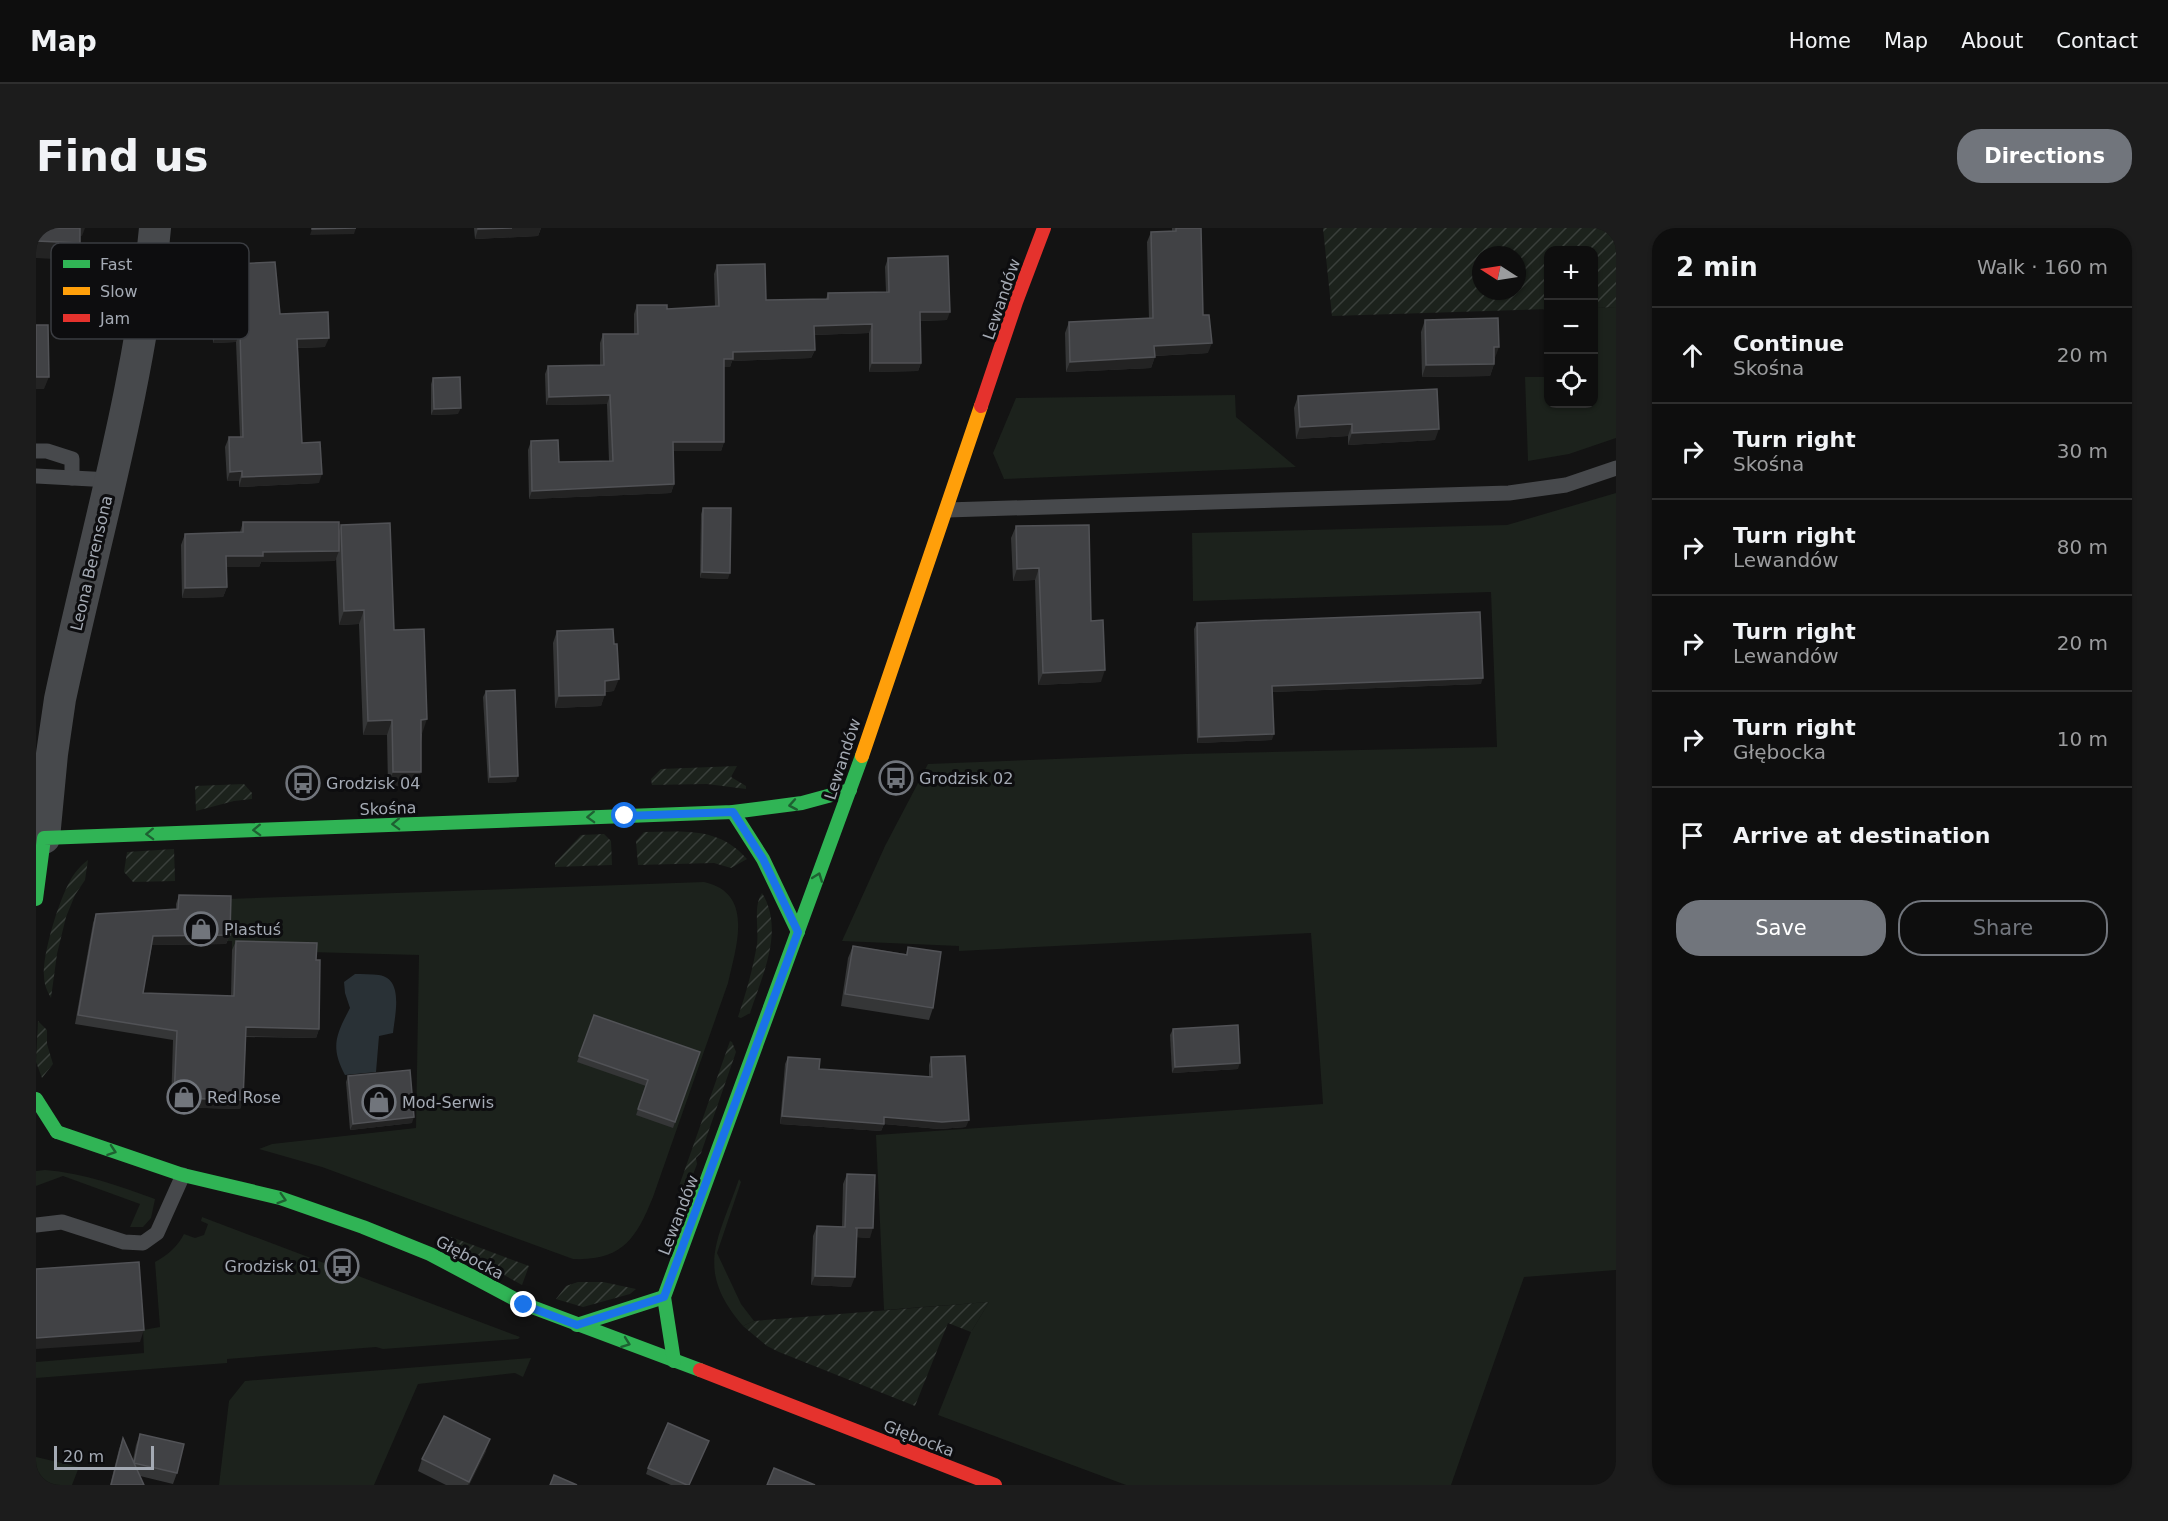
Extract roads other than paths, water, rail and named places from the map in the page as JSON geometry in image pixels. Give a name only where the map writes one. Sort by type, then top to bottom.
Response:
[{"type":"street","name":"Leona Berensona","points":[[154,243],[155,228]]},
{"type":"street","name":"Lewandów","points":[[674,1361],[664,1297],[850,790],[1016,302],[1044,228]]},
{"type":"street","name":"Leona Berensona","points":[[36,899],[60,699],[110,480],[139,339]]},
{"type":"street","name":"Skośna","points":[[44,838],[733,812],[802,803],[850,790]]},
{"type":"street","points":[[733,812],[763,859],[798,932]]},
{"type":"street","name":"Głębocka","points":[[36,1099],[52,1134],[183,1175],[280,1197],[363,1227],[430,1254],[524,1305],[995,1485]]},
{"type":"street","points":[[577,1325],[664,1297]]},
{"type":"lane","points":[[36,451],[47,451],[72,459],[72,478]]},
{"type":"lane","points":[[946,510],[1509,493],[1566,485],[1616,468]]},
{"type":"lane","points":[[36,476],[110,480]]},
{"type":"lane","points":[[36,1226],[62,1222],[124,1242],[143,1243],[158,1233],[183,1175]]},
{"type":"place","name":"Grodzisk 02","points":[[896,778]]},
{"type":"place","name":"Grodzisk 04","points":[[303,783]]},
{"type":"place","name":"Plastuś","points":[[201,929]]},
{"type":"place","name":"Red Rose","points":[[184,1097]]},
{"type":"place","name":"Mod-Serwis","points":[[379,1102]]},
{"type":"place","name":"Grodzisk 01","points":[[342,1266]]}]
